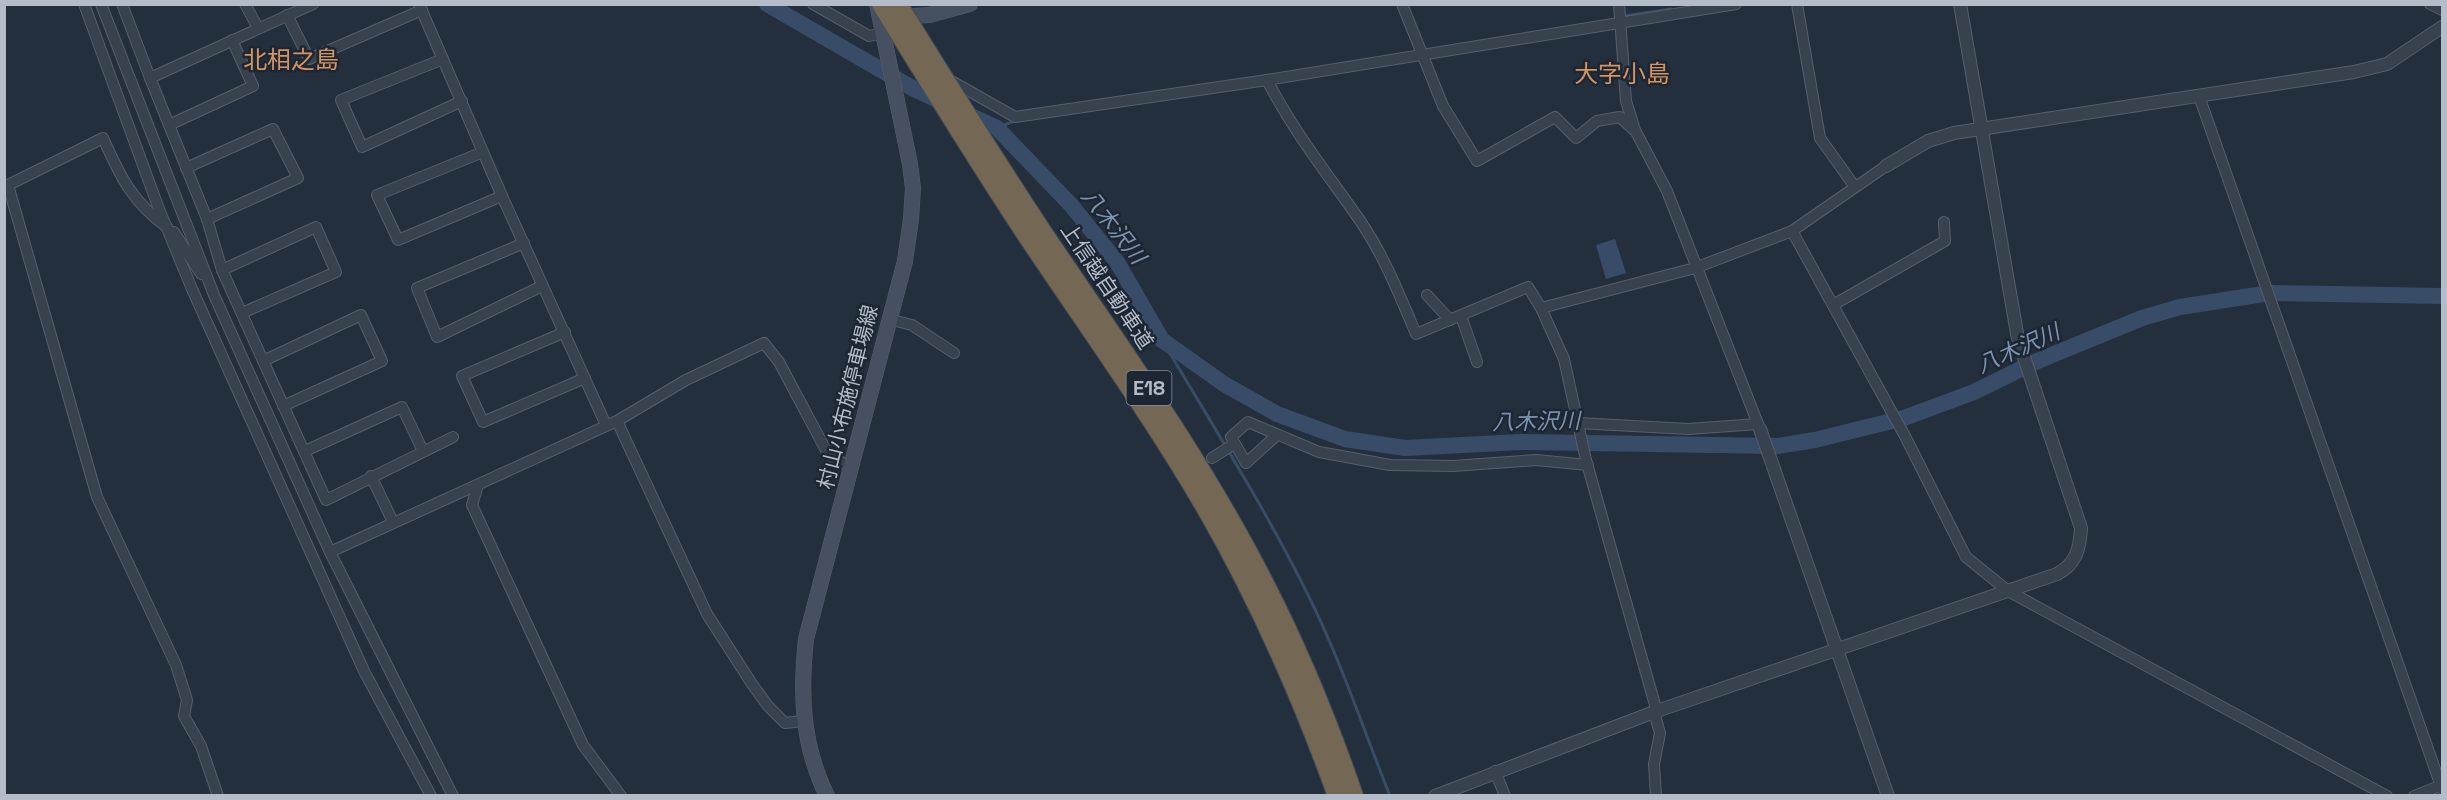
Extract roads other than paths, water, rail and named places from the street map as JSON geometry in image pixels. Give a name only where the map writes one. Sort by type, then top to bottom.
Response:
[{"type":"highway","name":"上信越自動車道","points":[[898,4],[1001,168],[1165,412],[1218,498],[1287,628],[1324,714],[1354,795]]},
{"type":"highway","name":"上信越自動車道","points":[[879,9],[1152,420],[1205,508],[1251,593],[1291,678],[1337,795]]},
{"type":"main road","points":[[879,9],[929,15],[970,4]]},
{"type":"main road","name":"村山小布施停車場線","points":[[827,795],[812,759],[803,721],[801,686],[806,639],[905,261],[913,188],[904,126],[879,9]]},
{"type":"street","points":[[84,4],[159,209],[261,445],[364,670],[431,795]]},
{"type":"street","points":[[101,4],[214,295],[330,552],[453,795]]},
{"type":"street","points":[[122,4],[207,219],[222,270],[326,500],[453,437]]},
{"type":"street","points":[[245,4],[258,28]]},
{"type":"street","points":[[150,78],[312,4]]},
{"type":"street","points":[[813,4],[869,36],[885,41],[1015,117],[1268,80],[1736,4]]},
{"type":"street","points":[[1402,4],[1443,106],[1477,161],[1555,117],[1576,138],[1597,121],[1620,117],[1635,130]]},
{"type":"street","points":[[1619,4],[1626,101],[1635,130],[1667,191],[1695,268],[1739,371],[1888,795]]},
{"type":"street","points":[[1797,4],[1820,138],[1855,187]]},
{"type":"street","points":[[1435,795],[1656,712],[2008,591],[2066,569],[2079,552],[2081,528],[2036,399],[2018,339],[1960,4]]},
{"type":"street","points":[[2430,4],[2442,10]]},
{"type":"street","points":[[287,15],[309,59],[421,7],[502,196],[585,378],[612,423],[706,614],[768,706],[785,723],[803,721]]},
{"type":"street","points":[[1541,308],[1695,268],[1792,231],[1886,166],[1928,141],[1954,133],[1983,128],[2199,96],[2387,64],[2442,27]]},
{"type":"street","points":[[169,125],[253,86],[232,40]]},
{"type":"street","points":[[443,59],[341,100],[362,147],[462,101]]},
{"type":"street","points":[[1268,80],[1328,178],[1362,224],[1389,273],[1416,334],[1528,287],[1541,308],[1564,359],[1587,463],[1656,712],[1660,733],[1654,764],[1656,795]]},
{"type":"street","points":[[2199,96],[2442,786],[2414,795]]},
{"type":"street","points":[[186,168],[273,129],[298,178],[207,219]]},
{"type":"street","points":[[167,227],[145,211],[134,199],[103,138],[6,186],[97,497],[176,665],[187,700],[184,716],[201,746],[218,795]]},
{"type":"street","points":[[483,152],[377,195],[398,240],[502,196]]},
{"type":"street","points":[[159,209],[214,295]]},
{"type":"street","points":[[1833,305],[1945,242],[1944,222]]},
{"type":"street","points":[[222,270],[316,226],[336,272],[242,313]]},
{"type":"street","points":[[1792,231],[1906,438],[1966,557],[2008,591],[2386,795]]},
{"type":"street","points":[[524,243],[417,288],[437,337],[542,286]]},
{"type":"street","points":[[1427,295],[1450,320]]},
{"type":"street","points":[[263,361],[361,315],[382,361],[283,406]]},
{"type":"street","points":[[1461,316],[1477,362]]},
{"type":"street","points":[[888,319],[912,325],[954,353]]},
{"type":"street","points":[[565,332],[462,376],[483,422],[585,378]]},
{"type":"street","points":[[330,552],[612,423],[686,380],[764,343],[779,362],[828,454],[851,468]]},
{"type":"street","points":[[305,451],[402,407],[423,451]]},
{"type":"street","points":[[1277,435],[1246,463],[1231,437],[1248,422],[1319,452],[1390,465],[1453,466],[1536,460],[1587,463]]},
{"type":"street","points":[[1578,423],[1688,429],[1759,427]]},
{"type":"street","points":[[1212,458],[1234,444]]},
{"type":"street","points":[[371,476],[393,522]]},
{"type":"street","points":[[478,485],[472,505],[583,745],[621,795]]},
{"type":"street","points":[[1495,771],[1505,795]]},
{"type":"water","points":[[1615,239],[1626,273],[1606,279],[1596,245]]},
{"type":"waterway","name":"八木沢川","points":[[767,4],[914,89],[997,128],[1071,205],[1117,262],[1162,340],[1224,384],[1277,414],[1345,439],[1405,448],[1521,442],[1777,446],[1815,440],[1904,418],[1974,392],[2035,362],[2142,318],[2180,307],[2270,293],[2442,296]]},
{"type":"waterway","points":[[1624,16],[1671,9]]},
{"type":"waterway","points":[[997,128],[1014,121]]},
{"type":"waterway","points":[[1162,340],[1294,567],[1343,673],[1390,796]]},
{"type":"district","name":"北相之島","points":[[291,60]]},
{"type":"district","name":"大字小島","points":[[1622,74]]}]
